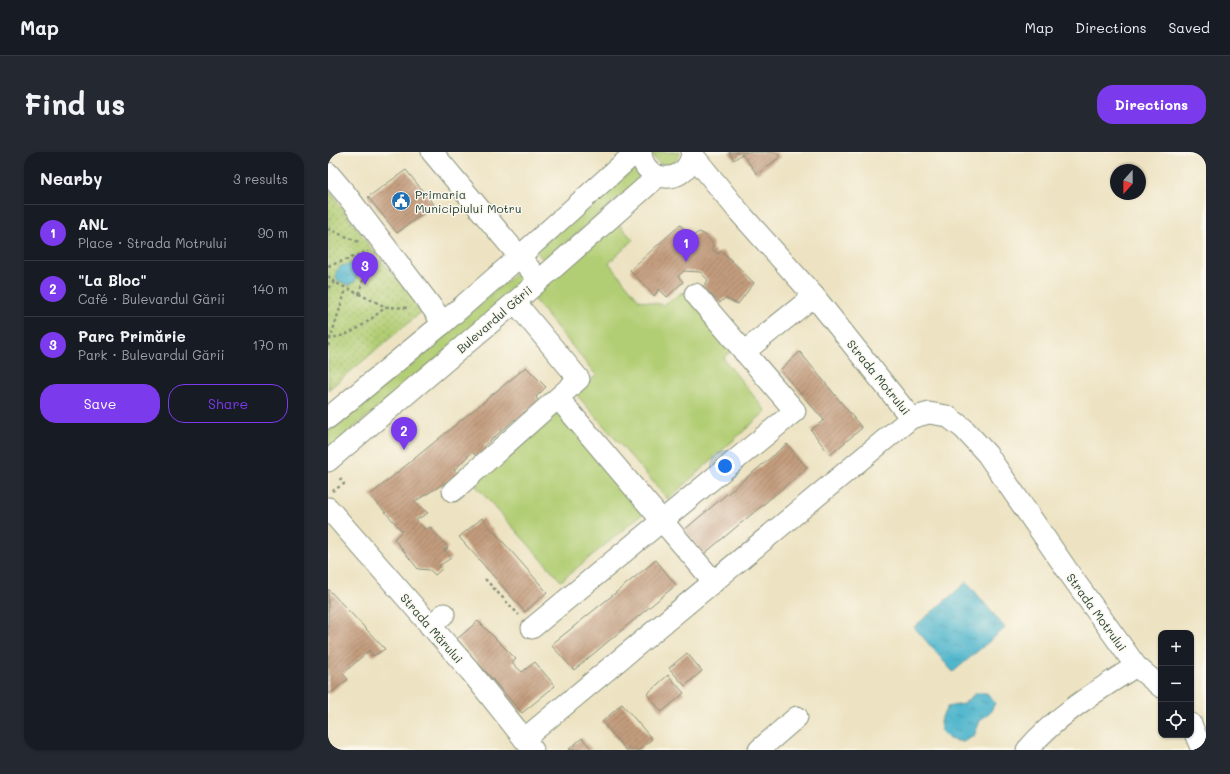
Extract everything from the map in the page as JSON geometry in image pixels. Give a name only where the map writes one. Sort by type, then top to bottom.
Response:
[{"type":"street","points":[[432,152],[519,257],[540,280]]},
{"type":"street","points":[[328,418],[439,319],[519,257],[636,152]]},
{"type":"street","points":[[641,152],[641,159],[647,168],[658,176],[668,177],[677,175],[687,168],[691,160],[692,153]]},
{"type":"street","name":"Strada Motrului","points":[[692,153],[740,213],[814,296],[911,418],[929,413],[947,416],[963,428],[987,454],[1074,580],[1136,666],[1158,684]]},
{"type":"street","points":[[328,173],[345,193],[377,245],[439,319]]},
{"type":"street","name":"Bulevardul Gării","points":[[328,460],[515,302],[658,176]]},
{"type":"street","points":[[532,628],[795,411],[695,294]]},
{"type":"street","points":[[744,352],[814,296]]},
{"type":"street","points":[[454,491],[579,378],[515,302]]},
{"type":"street","points":[[558,398],[714,582]]},
{"type":"street","points":[[529,744],[714,582],[911,418]]},
{"type":"street","name":"Strada Mărului","points":[[328,508],[437,620],[470,672],[529,744]]},
{"type":"street","points":[[1027,750],[1042,733],[1081,701],[1136,666]]},
{"type":"street","points":[[759,750],[797,717]]},
{"type":"street","points":[[1194,731],[1202,750]]},
{"type":"path","points":[[328,230],[377,245]]},
{"type":"path","points":[[328,266],[346,260],[377,245]]},
{"type":"path","points":[[359,294],[377,245]]},
{"type":"path","points":[[328,276],[334,282],[346,289],[386,307],[425,309],[439,319]]},
{"type":"path","points":[[328,288],[334,282]]},
{"type":"path","points":[[328,346],[329,338],[346,289]]},
{"type":"path","points":[[329,338],[351,333],[366,324],[386,307]]},
{"type":"path","points":[[328,460],[344,484],[328,494]]},
{"type":"path","points":[[485,579],[532,628]]},
{"type":"green space","points":[[652,152],[680,152],[675,162],[666,165],[657,162]]},
{"type":"green space","points":[[633,169],[640,169],[643,177],[544,261],[536,251]]},
{"type":"green space","points":[[328,189],[380,260],[425,309],[328,390]]},
{"type":"green space","points":[[619,224],[633,240],[609,263],[639,300],[663,305],[683,292],[733,349],[723,358],[766,411],[668,499],[576,394],[596,375],[531,296]]},
{"type":"green space","points":[[528,263],[536,274],[330,448],[328,446],[328,432]]},
{"type":"green space","points":[[559,408],[647,510],[561,581],[475,485]]},
{"type":"water","points":[[352,264],[357,274],[355,282],[348,285],[337,280],[336,272],[341,266]]},
{"type":"water","points":[[967,582],[1005,628],[953,672],[914,627]]},
{"type":"water","points":[[976,693],[987,693],[995,703],[991,711],[980,721],[974,736],[963,742],[949,739],[941,731],[940,721],[947,707],[963,704]]},
{"type":"building","points":[[729,152],[776,152],[780,157],[757,174],[742,154],[734,160]]},
{"type":"building","name":"Primaria Municipiului Motru","points":[[406,170],[434,205],[397,233],[368,197]]},
{"type":"building","points":[[680,225],[693,236],[699,232],[704,234],[713,244],[712,249],[717,254],[722,251],[754,283],[738,304],[725,298],[720,303],[703,287],[708,280],[700,272],[684,271],[678,276],[683,282],[667,297],[659,289],[654,296],[630,270]]},
{"type":"building","points":[[800,352],[862,428],[830,455],[811,430],[824,420],[780,370]]},
{"type":"building","points":[[526,367],[546,387],[536,397],[539,403],[523,413],[527,416],[518,423],[515,419],[484,446],[486,450],[477,457],[472,452],[454,470],[459,474],[414,502],[428,513],[416,520],[426,530],[430,527],[448,548],[444,550],[451,558],[439,566],[442,569],[435,575],[430,570],[418,569],[394,539],[402,531],[370,495]]},
{"type":"building","points":[[787,444],[807,468],[704,554],[684,530]]},
{"type":"building","points":[[482,518],[547,592],[525,612],[459,537]]},
{"type":"building","points":[[656,560],[676,585],[574,670],[551,645]]},
{"type":"building","points":[[328,589],[385,649],[373,656],[369,650],[343,674],[348,679],[328,695]]},
{"type":"building","points":[[478,621],[516,659],[512,663],[522,672],[535,662],[555,686],[522,713],[457,639]]},
{"type":"building","points":[[687,653],[702,671],[685,686],[669,668]]},
{"type":"building","points":[[668,675],[684,693],[662,712],[647,694]]},
{"type":"building","points":[[622,704],[652,739],[639,750],[626,750],[602,722]]},
{"type":"building","points":[[582,738],[592,750],[568,750]]},
{"type":"place","name":"Primaria Municipiului Motru","points":[[401,201]]},
{"type":"place","name":"ANL","points":[[686,262]]},
{"type":"place","name":"Parc Primărie","points":[[365,285]]},
{"type":"place","name":"\"La Bloc\"","points":[[404,450]]}]
